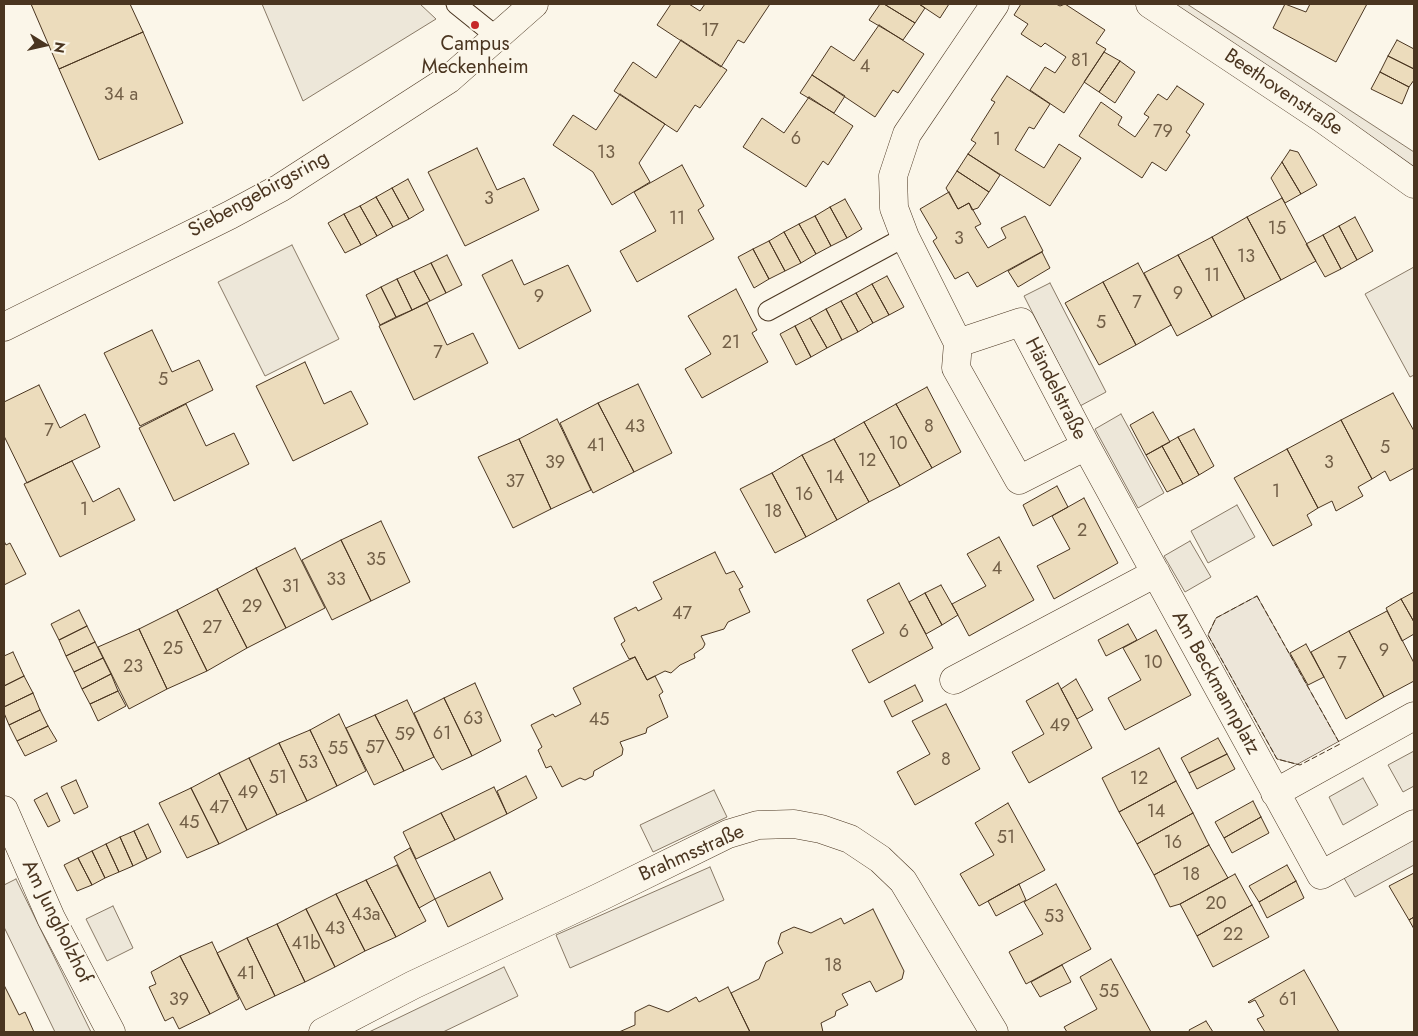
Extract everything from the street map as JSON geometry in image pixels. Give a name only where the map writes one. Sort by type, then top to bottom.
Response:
[{"type":"street","name":"Siebengebirgsring","points":[[4,326],[230,215],[280,188],[449,79],[534,4]]},
{"type":"street","points":[[958,343],[905,238],[894,208],[893,176],[907,134],[995,4]]},
{"type":"street","name":"Beethovenstraße","points":[[1150,4],[1323,119],[1414,184]]},
{"type":"street","name":"Händelstraße","points":[[1021,322],[1086,446],[1019,480],[956,368],[958,343],[1021,322]]},
{"type":"street","name":"Am Beckmannplatz","points":[[1086,446],[1321,875],[1414,824]]},
{"type":"street","points":[[954,680],[1156,574]]},
{"type":"street","points":[[1275,793],[1414,716]]},
{"type":"street","name":"Am Jungholzhof","points":[[4,810],[51,918],[111,1032]]},
{"type":"street","name":"Brahmsstraße","points":[[323,1032],[412,986],[728,834],[758,825],[794,824],[821,829],[850,839],[880,859],[903,881],[994,1032]]},
{"type":"lane","points":[[456,4],[498,37]]},
{"type":"lane","points":[[768,311],[905,238]]},
{"type":"shaded area","points":[[262,4],[420,4],[436,19],[303,101]]},
{"type":"shaded area","points":[[1163,4],[1187,4],[1414,152],[1414,171]]},
{"type":"shaded area","points":[[292,245],[339,339],[265,376],[218,282]]},
{"type":"shaded area","points":[[1414,267],[1414,375],[1410,377],[1365,294]]},
{"type":"shaded area","points":[[1050,283],[1106,392],[1080,406],[1024,296]]},
{"type":"shaded area","points":[[1121,414],[1164,493],[1138,508],[1095,429]]},
{"type":"shaded area","points":[[1237,505],[1255,537],[1208,563],[1191,531]]},
{"type":"shaded area","points":[[1190,541],[1211,577],[1185,592],[1164,556]]},
{"type":"shaded area","points":[[1257,596],[1340,744],[1300,765],[1277,759],[1208,635],[1216,618]]},
{"type":"shaded area","points":[[1414,751],[1414,786],[1403,792],[1388,765]]},
{"type":"shaded area","points":[[1363,778],[1378,805],[1343,825],[1329,797]]},
{"type":"shaded area","points":[[714,790],[727,817],[653,852],[640,825]]},
{"type":"shaded area","points":[[1414,831],[1414,865],[1355,897],[1340,871]]},
{"type":"shaded area","points":[[710,867],[724,900],[570,968],[556,935]]},
{"type":"shaded area","points":[[16,879],[91,1032],[55,1032],[4,927],[4,885]]},
{"type":"shaded area","points":[[113,906],[133,948],[107,961],[86,919]]},
{"type":"shaded area","points":[[504,967],[518,996],[443,1032],[369,1032]]},
{"type":"building","points":[[31,4],[130,4],[143,32],[59,69]]},
{"type":"building","points":[[671,4],[689,4],[700,11],[705,4],[770,4],[744,43],[738,40],[721,67],[657,25]]},
{"type":"building","points":[[880,4],[884,4],[915,23],[903,40],[869,20]]},
{"type":"building","points":[[884,4],[919,4],[925,8],[915,23]]},
{"type":"building","points":[[919,4],[949,4],[940,18]]},
{"type":"building","points":[[1021,4],[1056,4],[1060,6],[1065,4],[1105,30],[1096,43],[1106,49],[1064,113],[1030,90],[1045,67],[1055,73],[1066,57],[1045,43],[1041,47],[1021,34],[1028,24],[1014,15]]},
{"type":"building","points":[[1285,4],[1306,12],[1310,4],[1367,4],[1336,62],[1273,28]]},
{"type":"building","points":[[879,25],[924,54],[898,93],[893,90],[875,117],[812,75],[831,46],[854,61]]},
{"type":"building","points":[[143,32],[183,123],[99,160],[59,69]]},
{"type":"building","points":[[681,40],[727,70],[700,108],[695,105],[677,132],[614,91],[633,62],[656,78]]},
{"type":"building","points":[[1397,40],[1414,49],[1414,69],[1388,56]]},
{"type":"building","points":[[1104,52],[1120,61],[1099,92],[1084,82]]},
{"type":"building","points":[[1388,56],[1414,69],[1414,80],[1409,87],[1380,72]]},
{"type":"building","points":[[1120,61],[1135,72],[1115,103],[1099,92]]},
{"type":"building","points":[[1380,72],[1409,87],[1402,104],[1371,89]]},
{"type":"building","points":[[812,75],[845,96],[834,113],[800,93]]},
{"type":"building","points":[[1007,76],[1050,104],[1034,129],[1029,127],[1015,150],[1044,168],[1059,144],[1081,158],[1050,206],[968,154],[976,143],[971,140],[995,102],[991,100]]},
{"type":"building","points":[[1177,86],[1204,104],[1186,132],[1190,135],[1166,171],[1152,162],[1142,178],[1079,136],[1101,102],[1122,117],[1118,125],[1135,137],[1149,117],[1144,114],[1158,94],[1167,100]]},
{"type":"building","points":[[620,94],[665,124],[639,163],[650,182],[612,205],[593,172],[553,145],[573,115],[596,130]]},
{"type":"building","points":[[809,97],[853,126],[828,165],[823,161],[806,187],[743,147],[762,118],[784,133]]},
{"type":"building","points":[[477,148],[497,190],[524,178],[539,210],[465,246],[428,172]]},
{"type":"building","points":[[1290,150],[1298,152],[1317,185],[1301,194],[1282,162]]},
{"type":"building","points":[[968,154],[1000,175],[989,192],[957,171]]},
{"type":"building","points":[[1282,162],[1301,194],[1285,203],[1271,178]]},
{"type":"building","points":[[682,165],[704,206],[698,210],[714,239],[637,282],[620,251],[656,231],[634,192]]},
{"type":"building","points":[[957,171],[989,192],[978,208],[972,210],[969,203],[958,209],[946,188]]},
{"type":"building","points":[[408,179],[424,210],[409,219],[392,188]]},
{"type":"building","points":[[392,188],[409,219],[393,227],[376,197]]},
{"type":"building","points":[[949,192],[958,209],[969,203],[981,224],[975,227],[988,248],[1006,238],[1001,228],[1025,216],[1043,251],[977,287],[968,272],[955,279],[933,241],[937,238],[920,209]]},
{"type":"building","points":[[376,197],[393,227],[377,236],[360,206]]},
{"type":"building","points":[[1282,198],[1316,261],[1281,280],[1247,217]]},
{"type":"building","points":[[845,199],[862,229],[847,238],[830,207]]},
{"type":"building","points":[[360,206],[377,236],[361,245],[344,214]]},
{"type":"building","points":[[830,207],[847,238],[831,246],[815,216]]},
{"type":"building","points":[[344,214],[361,245],[345,253],[328,223]]},
{"type":"building","points":[[815,216],[831,246],[816,254],[799,224]]},
{"type":"building","points":[[1247,217],[1281,280],[1245,299],[1212,237]]},
{"type":"building","points":[[1355,217],[1373,251],[1357,260],[1339,226]]},
{"type":"building","points":[[799,224],[816,254],[801,263],[784,232]]},
{"type":"building","points":[[1339,226],[1357,260],[1341,269],[1323,235]]},
{"type":"building","points":[[784,232],[801,263],[785,271],[769,241]]},
{"type":"building","points":[[1323,235],[1341,269],[1325,277],[1306,244]]},
{"type":"building","points":[[1212,237],[1245,299],[1212,317],[1178,255]]},
{"type":"building","points":[[769,241],[785,271],[769,279],[753,249]]},
{"type":"building","points":[[753,249],[769,279],[754,288],[738,257]]},
{"type":"building","points":[[1042,252],[1050,268],[1018,287],[1008,271]]},
{"type":"building","points":[[447,255],[462,285],[446,293],[431,263]]},
{"type":"building","points":[[1178,255],[1212,317],[1177,336],[1144,273]]},
{"type":"building","points":[[512,260],[524,285],[568,265],[591,311],[519,349],[482,275]]},
{"type":"building","points":[[431,263],[446,293],[430,301],[414,271]]},
{"type":"building","points":[[1138,263],[1171,325],[1136,345],[1103,282]]},
{"type":"building","points":[[414,271],[430,301],[412,310],[397,279]]},
{"type":"building","points":[[887,276],[904,307],[889,315],[872,284]]},
{"type":"building","points":[[397,279],[412,310],[396,317],[381,287]]},
{"type":"building","points":[[1103,282],[1136,345],[1099,365],[1065,303]]},
{"type":"building","points":[[872,284],[889,315],[873,323],[856,293]]},
{"type":"building","points":[[381,287],[396,317],[380,325],[366,295]]},
{"type":"building","points":[[736,289],[757,330],[752,333],[768,362],[702,398],[685,369],[711,354],[688,316]]},
{"type":"building","points":[[856,293],[873,323],[858,332],[841,301]]},
{"type":"building","points":[[841,301],[858,332],[842,340],[826,309]]},
{"type":"building","points":[[427,303],[447,345],[473,333],[488,363],[414,400],[379,326]]},
{"type":"building","points":[[826,309],[842,340],[827,348],[810,318]]},
{"type":"building","points":[[810,318],[827,348],[811,357],[795,326]]},
{"type":"building","points":[[795,326],[811,357],[796,365],[780,334]]},
{"type":"building","points":[[152,330],[172,372],[199,360],[213,390],[140,426],[104,353]]},
{"type":"building","points":[[305,362],[324,404],[351,391],[368,424],[293,461],[256,386]]},
{"type":"building","points":[[638,384],[672,453],[634,472],[598,403]]},
{"type":"building","points":[[39,385],[60,428],[85,414],[100,447],[27,483],[4,436],[4,402]]},
{"type":"building","points":[[927,387],[961,452],[932,468],[896,404]]},
{"type":"building","points":[[1393,393],[1414,431],[1414,468],[1390,481],[1385,471],[1372,479],[1341,420]]},
{"type":"building","points":[[598,403],[634,472],[593,493],[560,423]]},
{"type":"building","points":[[186,404],[206,446],[234,433],[249,464],[174,501],[139,428]]},
{"type":"building","points":[[896,404],[932,468],[900,486],[864,422]]},
{"type":"building","points":[[1153,412],[1170,442],[1146,455],[1130,425]]},
{"type":"building","points":[[557,419],[591,490],[551,509],[519,439]]},
{"type":"building","points":[[1341,420],[1372,479],[1358,487],[1363,496],[1336,511],[1332,501],[1318,508],[1287,449]]},
{"type":"building","points":[[864,422],[900,486],[869,502],[834,439]]},
{"type":"building","points":[[1194,429],[1214,466],[1199,475],[1178,437]]},
{"type":"building","points":[[1178,437],[1199,475],[1183,484],[1162,446]]},
{"type":"building","points":[[519,439],[551,509],[513,528],[478,457]]},
{"type":"building","points":[[834,439],[869,502],[837,520],[802,455]]},
{"type":"building","points":[[1162,446],[1183,484],[1167,492],[1146,455]]},
{"type":"building","points":[[1287,449],[1318,508],[1307,515],[1312,525],[1273,546],[1234,478]]},
{"type":"building","points":[[802,455],[837,520],[806,537],[772,473]]},
{"type":"building","points":[[72,461],[93,502],[119,488],[135,520],[60,557],[24,484]]},
{"type":"building","points":[[772,473],[806,537],[775,553],[740,489]]},
{"type":"building","points":[[1057,486],[1068,507],[1033,526],[1023,505]]},
{"type":"building","points":[[1084,498],[1118,563],[1054,599],[1037,566],[1070,549],[1052,516]]},
{"type":"building","points":[[381,521],[410,582],[371,601],[341,540]]},
{"type":"building","points":[[999,537],[1034,600],[969,636],[952,604],[986,586],[967,554]]},
{"type":"building","points":[[341,540],[371,601],[332,620],[302,560]]},
{"type":"building","points":[[4,541],[6,545],[10,543],[26,574],[4,585]]},
{"type":"building","points":[[295,548],[325,608],[286,628],[256,568]]},
{"type":"building","points":[[715,552],[726,574],[734,571],[743,587],[739,589],[750,612],[728,622],[724,629],[701,636],[705,644],[703,648],[694,654],[695,658],[680,665],[671,673],[665,671],[647,680],[635,657],[629,659],[621,644],[625,641],[614,618],[636,607],[638,611],[662,599],[653,582]]},
{"type":"building","points":[[256,568],[286,628],[247,648],[217,589]]},
{"type":"building","points":[[899,583],[933,648],[869,683],[852,650],[884,633],[867,600]]},
{"type":"building","points":[[941,585],[958,615],[942,625],[925,593]]},
{"type":"building","points":[[217,589],[247,648],[207,671],[177,610]]},
{"type":"building","points":[[1414,592],[1414,622],[1401,599]]},
{"type":"building","points":[[925,593],[942,625],[926,634],[909,602]]},
{"type":"building","points":[[1401,599],[1414,622],[1414,634],[1402,641],[1386,608]]},
{"type":"building","points":[[79,610],[87,626],[59,640],[51,624]]},
{"type":"building","points":[[177,610],[207,671],[167,689],[139,629]]},
{"type":"building","points":[[1387,611],[1414,663],[1414,681],[1384,697],[1349,631]]},
{"type":"building","points":[[1128,624],[1137,640],[1106,656],[1098,640]]},
{"type":"building","points":[[87,626],[95,642],[66,656],[59,640]]},
{"type":"building","points":[[139,629],[167,689],[129,709],[98,647]]},
{"type":"building","points":[[1156,630],[1191,695],[1125,730],[1108,698],[1141,680],[1123,648]]},
{"type":"building","points":[[1349,631],[1384,697],[1346,719],[1311,652]]},
{"type":"building","points":[[95,642],[103,658],[74,672],[66,656]]},
{"type":"building","points":[[1306,644],[1324,677],[1308,685],[1290,653]]},
{"type":"building","points":[[13,652],[24,676],[4,686],[4,656]]},
{"type":"building","points":[[635,657],[647,680],[655,676],[663,692],[659,695],[668,717],[647,728],[646,733],[620,742],[623,749],[622,755],[594,771],[593,776],[585,780],[580,778],[562,787],[551,766],[546,768],[538,750],[542,747],[531,725],[553,714],[555,717],[581,704],[573,688]]},
{"type":"building","points":[[103,658],[111,674],[82,689],[74,672]]},
{"type":"building","points":[[111,674],[118,691],[90,704],[82,689]]},
{"type":"building","points":[[24,676],[33,693],[4,707],[4,686]]},
{"type":"building","points":[[1076,679],[1093,710],[1077,719],[1061,689]]},
{"type":"building","points":[[475,683],[501,741],[472,756],[444,698]]},
{"type":"building","points":[[1058,683],[1092,748],[1029,783],[1012,752],[1044,734],[1026,701]]},
{"type":"building","points":[[915,685],[923,701],[892,717],[884,701]]},
{"type":"building","points":[[118,691],[126,706],[98,721],[90,704]]},
{"type":"building","points":[[33,693],[40,710],[9,725],[4,713],[4,707]]},
{"type":"building","points":[[444,698],[472,756],[442,770],[414,713]]},
{"type":"building","points":[[407,700],[434,757],[404,771],[375,715]]},
{"type":"building","points":[[946,704],[980,769],[915,805],[897,772],[930,754],[912,721]]},
{"type":"building","points":[[40,710],[48,726],[17,741],[9,725]]},
{"type":"building","points":[[339,714],[366,771],[337,786],[310,730]]},
{"type":"building","points":[[375,715],[404,771],[374,785],[346,728]]},
{"type":"building","points":[[48,726],[57,741],[25,756],[17,741]]},
{"type":"building","points":[[310,730],[337,786],[307,801],[279,743]]},
{"type":"building","points":[[1218,738],[1227,754],[1189,773],[1181,758]]},
{"type":"building","points":[[279,743],[307,801],[277,815],[249,758]]},
{"type":"building","points":[[1159,748],[1176,781],[1119,812],[1102,778]]},
{"type":"building","points":[[1227,754],[1235,769],[1197,789],[1189,773]]},
{"type":"building","points":[[249,758],[277,815],[247,830],[219,773]]},
{"type":"building","points":[[219,773],[247,830],[219,844],[191,788]]},
{"type":"building","points":[[526,776],[537,798],[507,814],[497,791]]},
{"type":"building","points":[[76,780],[88,807],[74,814],[61,787]]},
{"type":"building","points":[[1176,781],[1193,813],[1137,844],[1119,812]]},
{"type":"building","points":[[494,787],[507,814],[455,840],[441,813]]},
{"type":"building","points":[[191,788],[219,844],[187,858],[159,803]]},
{"type":"building","points":[[47,793],[60,821],[48,827],[34,800]]},
{"type":"building","points":[[1253,801],[1261,817],[1224,838],[1215,822]]},
{"type":"building","points":[[1008,803],[1045,870],[979,906],[960,874],[994,855],[975,823]]},
{"type":"building","points":[[441,813],[455,840],[416,859],[403,832]]},
{"type":"building","points":[[1193,813],[1209,845],[1154,875],[1137,844]]},
{"type":"building","points":[[1261,817],[1269,833],[1232,853],[1224,838]]},
{"type":"building","points":[[148,824],[161,852],[147,859],[134,831]]},
{"type":"building","points":[[134,831],[147,859],[133,866],[120,837]]},
{"type":"building","points":[[120,837],[133,866],[119,872],[106,844]]},
{"type":"building","points":[[106,844],[119,872],[105,878],[92,851]]},
{"type":"building","points":[[1209,845],[1228,878],[1180,904],[1170,907],[1154,875]]},
{"type":"building","points":[[410,848],[435,899],[419,908],[394,857]]},
{"type":"building","points":[[92,851],[105,878],[92,885],[78,858]]},
{"type":"building","points":[[78,858],[92,885],[77,891],[64,865]]},
{"type":"building","points":[[397,865],[426,921],[396,937],[366,880]]},
{"type":"building","points":[[1287,865],[1296,881],[1259,902],[1249,886]]},
{"type":"building","points":[[490,872],[503,899],[448,927],[435,899]]},
{"type":"building","points":[[1414,873],[1414,917],[1409,920],[1389,886]]},
{"type":"building","points":[[1235,874],[1252,905],[1197,936],[1180,904]]},
{"type":"building","points":[[366,880],[396,937],[365,951],[336,894]]},
{"type":"building","points":[[1296,881],[1304,898],[1267,918],[1259,902]]},
{"type":"building","points":[[1019,884],[1026,900],[996,916],[988,901]]},
{"type":"building","points":[[1056,884],[1091,949],[1026,984],[1009,952],[1043,934],[1024,902]]},
{"type":"building","points":[[336,894],[365,951],[335,967],[306,909]]},
{"type":"building","points":[[1252,905],[1269,937],[1213,967],[1197,936]]},
{"type":"building","points":[[306,909],[335,967],[305,982],[277,924]]},
{"type":"building","points":[[873,909],[904,971],[902,979],[876,992],[870,981],[842,994],[848,1005],[836,1011],[835,1016],[821,1023],[823,1032],[750,1032],[731,993],[759,979],[766,962],[783,953],[778,943],[781,933],[794,927],[811,933],[841,918],[844,924]]},
{"type":"building","points":[[1414,917],[1414,929],[1409,920]]},
{"type":"building","points":[[277,924],[305,982],[275,996],[247,938]]},
{"type":"building","points":[[247,938],[275,996],[246,1010],[217,953]]},
{"type":"building","points":[[212,942],[239,999],[210,1014],[180,956]]},
{"type":"building","points":[[180,956],[210,1014],[179,1029],[173,1017],[165,1021],[149,987],[156,984],[151,972]]},
{"type":"building","points":[[1111,959],[1151,1032],[1067,1032],[1064,1027],[1097,1009],[1080,977]]},
{"type":"building","points":[[1062,965],[1071,982],[1040,997],[1031,982]]},
{"type":"building","points":[[1304,970],[1339,1032],[1265,1032],[1257,1019],[1264,1016],[1255,1000],[1248,1002]]},
{"type":"building","points":[[4,985],[19,1015],[25,1012],[34,1032],[4,1032]]},
{"type":"building","points":[[728,987],[750,1032],[619,1032],[635,1025],[635,1012],[649,1005],[668,1012],[696,997],[699,1002]]},
{"type":"building","points":[[1206,1021],[1213,1032],[1190,1032],[1189,1030]]},
{"type":"fence","points":[[1257,596],[1340,744],[1300,765],[1277,759],[1208,635],[1216,618],[1257,596]]},
{"type":"place","name":"Campus Meckenheim","points":[[475,25]]}]
